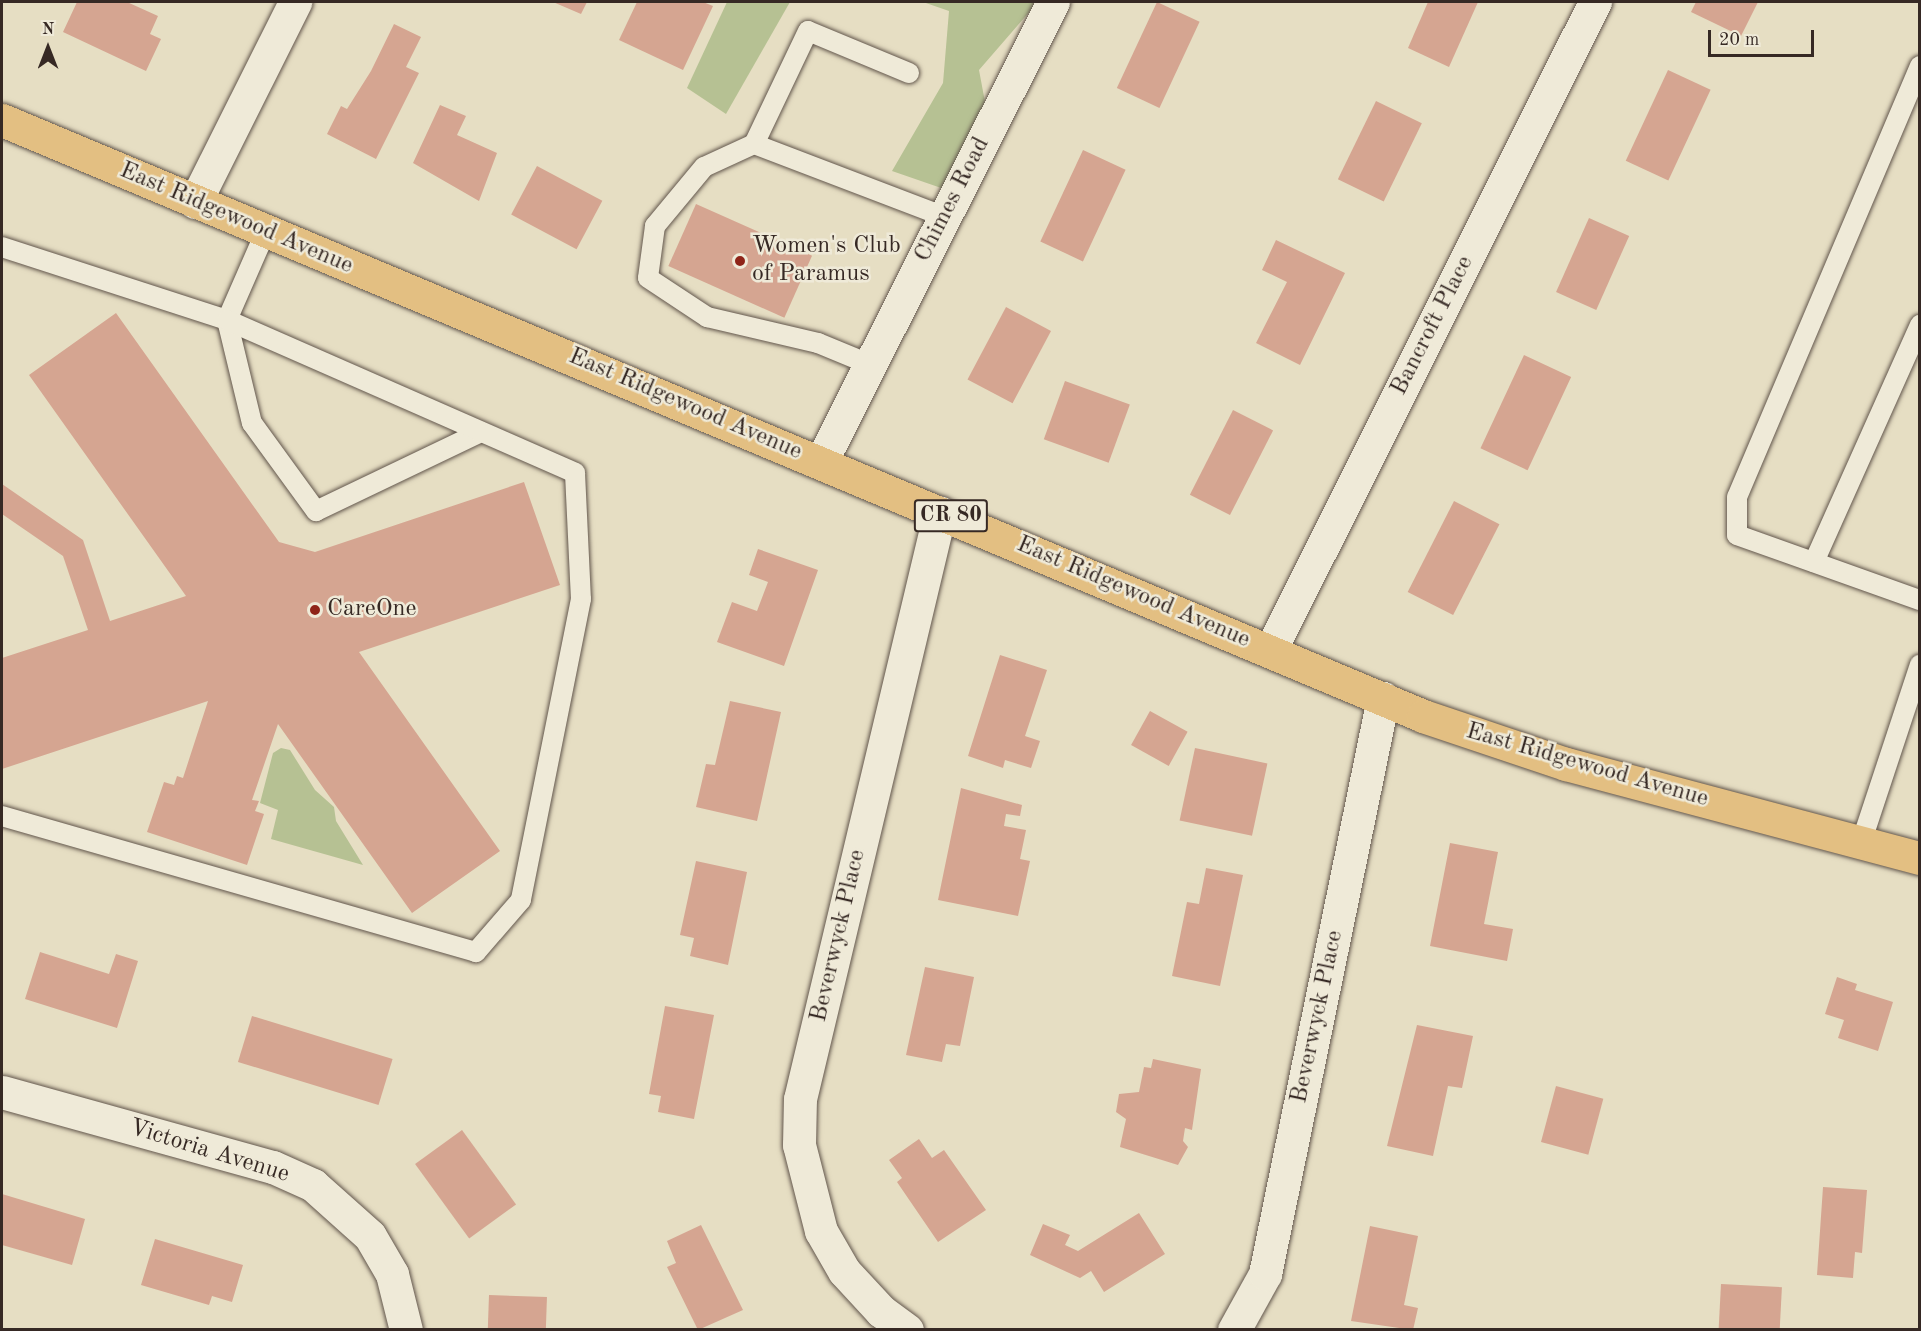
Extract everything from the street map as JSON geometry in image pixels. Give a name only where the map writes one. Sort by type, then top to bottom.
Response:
[{"type":"main road","name":"East Ridgewood Avenue","points":[[2,120],[266,233],[821,462],[1383,698],[1566,764],[1920,858]]},
{"type":"street","points":[[195,202],[295,2]]},
{"type":"street","name":"Chimes Road","points":[[821,462],[1053,2]]},
{"type":"street","name":"Bancroft Place","points":[[1270,651],[1595,2]]},
{"type":"street","name":"Beverwyck Place","points":[[907,1329],[881,1311],[844,1271],[821,1231],[799,1145],[800,1099],[940,512]]},
{"type":"street","name":"Beverwyck Place","points":[[1234,1329],[1265,1274],[1383,698]]},
{"type":"street","name":"Victoria Avenue","points":[[2,1092],[273,1167],[313,1185],[370,1236],[392,1274],[406,1329]]},
{"type":"lane","points":[[871,364],[818,343],[706,317],[648,278],[655,226],[704,167],[754,144],[808,31],[909,73]]},
{"type":"lane","points":[[1920,66],[1737,496],[1737,535],[1920,600]]},
{"type":"lane","points":[[754,144],[945,217]]},
{"type":"lane","points":[[266,233],[227,320],[252,423],[316,511],[481,432]]},
{"type":"lane","points":[[2,247],[227,320],[575,473],[581,599],[521,900],[476,952],[2,816]]},
{"type":"lane","points":[[1814,562],[1920,325]]},
{"type":"lane","points":[[1861,843],[1920,665]]},
{"type":"green space","points":[[727,2],[790,2],[726,114],[687,88]]},
{"type":"green space","points":[[923,2],[1038,2],[979,70],[985,102],[947,190],[892,171],[943,83],[949,11]]},
{"type":"green space","points":[[281,748],[290,750],[315,790],[334,807],[336,821],[363,865],[271,839],[278,810],[260,803],[273,753]]},
{"type":"building","points":[[77,2],[127,2],[158,16],[150,34],[161,39],[146,71],[63,32]]},
{"type":"building","points":[[553,2],[587,2],[581,14]]},
{"type":"building","points":[[637,2],[703,2],[713,6],[683,70],[619,40]]},
{"type":"building","points":[[1157,2],[1200,22],[1159,108],[1117,88]]},
{"type":"building","points":[[1428,2],[1478,2],[1449,67],[1408,48]]},
{"type":"building","points":[[1696,2],[1758,2],[1741,36],[1691,12]]},
{"type":"building","points":[[394,24],[421,37],[406,67],[419,73],[376,159],[327,134],[341,106],[347,109],[371,71]]},
{"type":"building","points":[[1668,70],[1711,90],[1668,180],[1626,161]]},
{"type":"building","points":[[1376,101],[1422,123],[1384,202],[1338,179]]},
{"type":"building","points":[[440,105],[466,116],[457,135],[497,153],[479,201],[413,163]]},
{"type":"building","points":[[1083,150],[1126,170],[1083,261],[1040,242]]},
{"type":"building","points":[[537,166],[602,201],[577,249],[511,215]]},
{"type":"building","name":"Women's Club of Paramus","points":[[696,204],[812,256],[784,318],[668,266]]},
{"type":"building","points":[[1589,218],[1629,236],[1596,310],[1556,292]]},
{"type":"building","points":[[1276,240],[1345,273],[1300,365],[1256,343],[1287,282],[1262,270]]},
{"type":"building","points":[[1006,307],[1051,331],[1013,403],[968,379]]},
{"type":"building","name":"CareOne","points":[[116,313],[279,542],[315,552],[524,482],[560,585],[359,652],[500,851],[412,913],[278,724],[252,800],[259,801],[255,811],[264,814],[247,865],[147,832],[164,782],[174,785],[177,776],[183,778],[208,701],[2,769],[2,658],[88,630],[63,556],[2,514],[2,484],[83,540],[110,621],[186,596],[29,375]]},
{"type":"building","points":[[1524,355],[1571,377],[1528,470],[1480,448]]},
{"type":"building","points":[[1065,381],[1130,405],[1109,463],[1044,439]]},
{"type":"building","points":[[1233,410],[1273,430],[1230,515],[1190,495]]},
{"type":"building","points":[[1454,501],[1499,524],[1453,615],[1408,592]]},
{"type":"building","points":[[758,549],[818,570],[784,666],[717,642],[732,602],[757,611],[768,582],[749,575]]},
{"type":"building","points":[[1000,655],[1047,670],[1025,736],[1040,741],[1031,768],[1005,760],[1003,768],[968,756]]},
{"type":"building","points":[[730,701],[781,712],[757,821],[696,807],[706,764],[715,765]]},
{"type":"building","points":[[1150,711],[1188,732],[1169,766],[1131,745]]},
{"type":"building","points":[[1195,748],[1267,763],[1252,836],[1180,820]]},
{"type":"building","points":[[961,788],[1022,805],[1020,816],[1006,814],[1004,826],[1026,830],[1020,859],[1030,861],[1018,916],[938,900]]},
{"type":"building","points":[[1450,843],[1498,852],[1484,924],[1513,929],[1507,961],[1430,946]]},
{"type":"building","points":[[696,861],[747,872],[728,965],[690,956],[694,938],[680,935]]},
{"type":"building","points":[[1206,868],[1243,875],[1220,986],[1172,976],[1187,902],[1199,904]]},
{"type":"building","points":[[40,952],[109,974],[116,954],[138,961],[117,1028],[25,999]]},
{"type":"building","points":[[925,967],[974,977],[960,1046],[946,1044],[942,1062],[906,1055]]},
{"type":"building","points":[[1837,977],[1857,984],[1855,990],[1893,1002],[1878,1051],[1838,1038],[1844,1020],[1825,1014]]},
{"type":"building","points":[[665,1006],[714,1015],[694,1119],[658,1112],[661,1096],[649,1094]]},
{"type":"building","points":[[252,1016],[393,1059],[379,1105],[238,1062]]},
{"type":"building","points":[[1417,1025],[1473,1036],[1462,1088],[1448,1086],[1433,1156],[1387,1146]]},
{"type":"building","points":[[1153,1059],[1201,1069],[1192,1130],[1185,1128],[1183,1141],[1188,1147],[1178,1165],[1120,1147],[1126,1119],[1116,1112],[1119,1094],[1139,1092],[1144,1067],[1151,1068]]},
{"type":"building","points":[[1556,1086],[1603,1099],[1588,1155],[1541,1142]]},
{"type":"building","points":[[462,1130],[516,1204],[469,1239],[415,1164]]},
{"type":"building","points":[[919,1139],[932,1158],[944,1150],[986,1210],[938,1242],[897,1182],[902,1178],[889,1160]]},
{"type":"building","points":[[1823,1187],[1867,1190],[1862,1253],[1855,1252],[1853,1278],[1817,1275]]},
{"type":"building","points":[[2,1194],[85,1219],[72,1265],[2,1245]]},
{"type":"building","points":[[1139,1213],[1165,1254],[1104,1292],[1091,1271],[1080,1278],[1030,1255],[1043,1224],[1070,1235],[1065,1245],[1078,1251]]},
{"type":"building","points":[[701,1225],[743,1310],[698,1330],[667,1267],[676,1263],[667,1241]]},
{"type":"building","points":[[1370,1226],[1418,1236],[1404,1305],[1418,1308],[1413,1330],[1351,1321]]},
{"type":"building","points":[[155,1239],[243,1265],[232,1302],[212,1296],[209,1305],[141,1285]]},
{"type":"building","points":[[1721,1284],[1782,1287],[1780,1330],[1719,1330]]},
{"type":"building","points":[[489,1295],[547,1297],[546,1330],[488,1330]]},
{"type":"place","name":"Women's Club of Paramus","points":[[740,261]]},
{"type":"place","name":"CareOne","points":[[315,610]]}]
